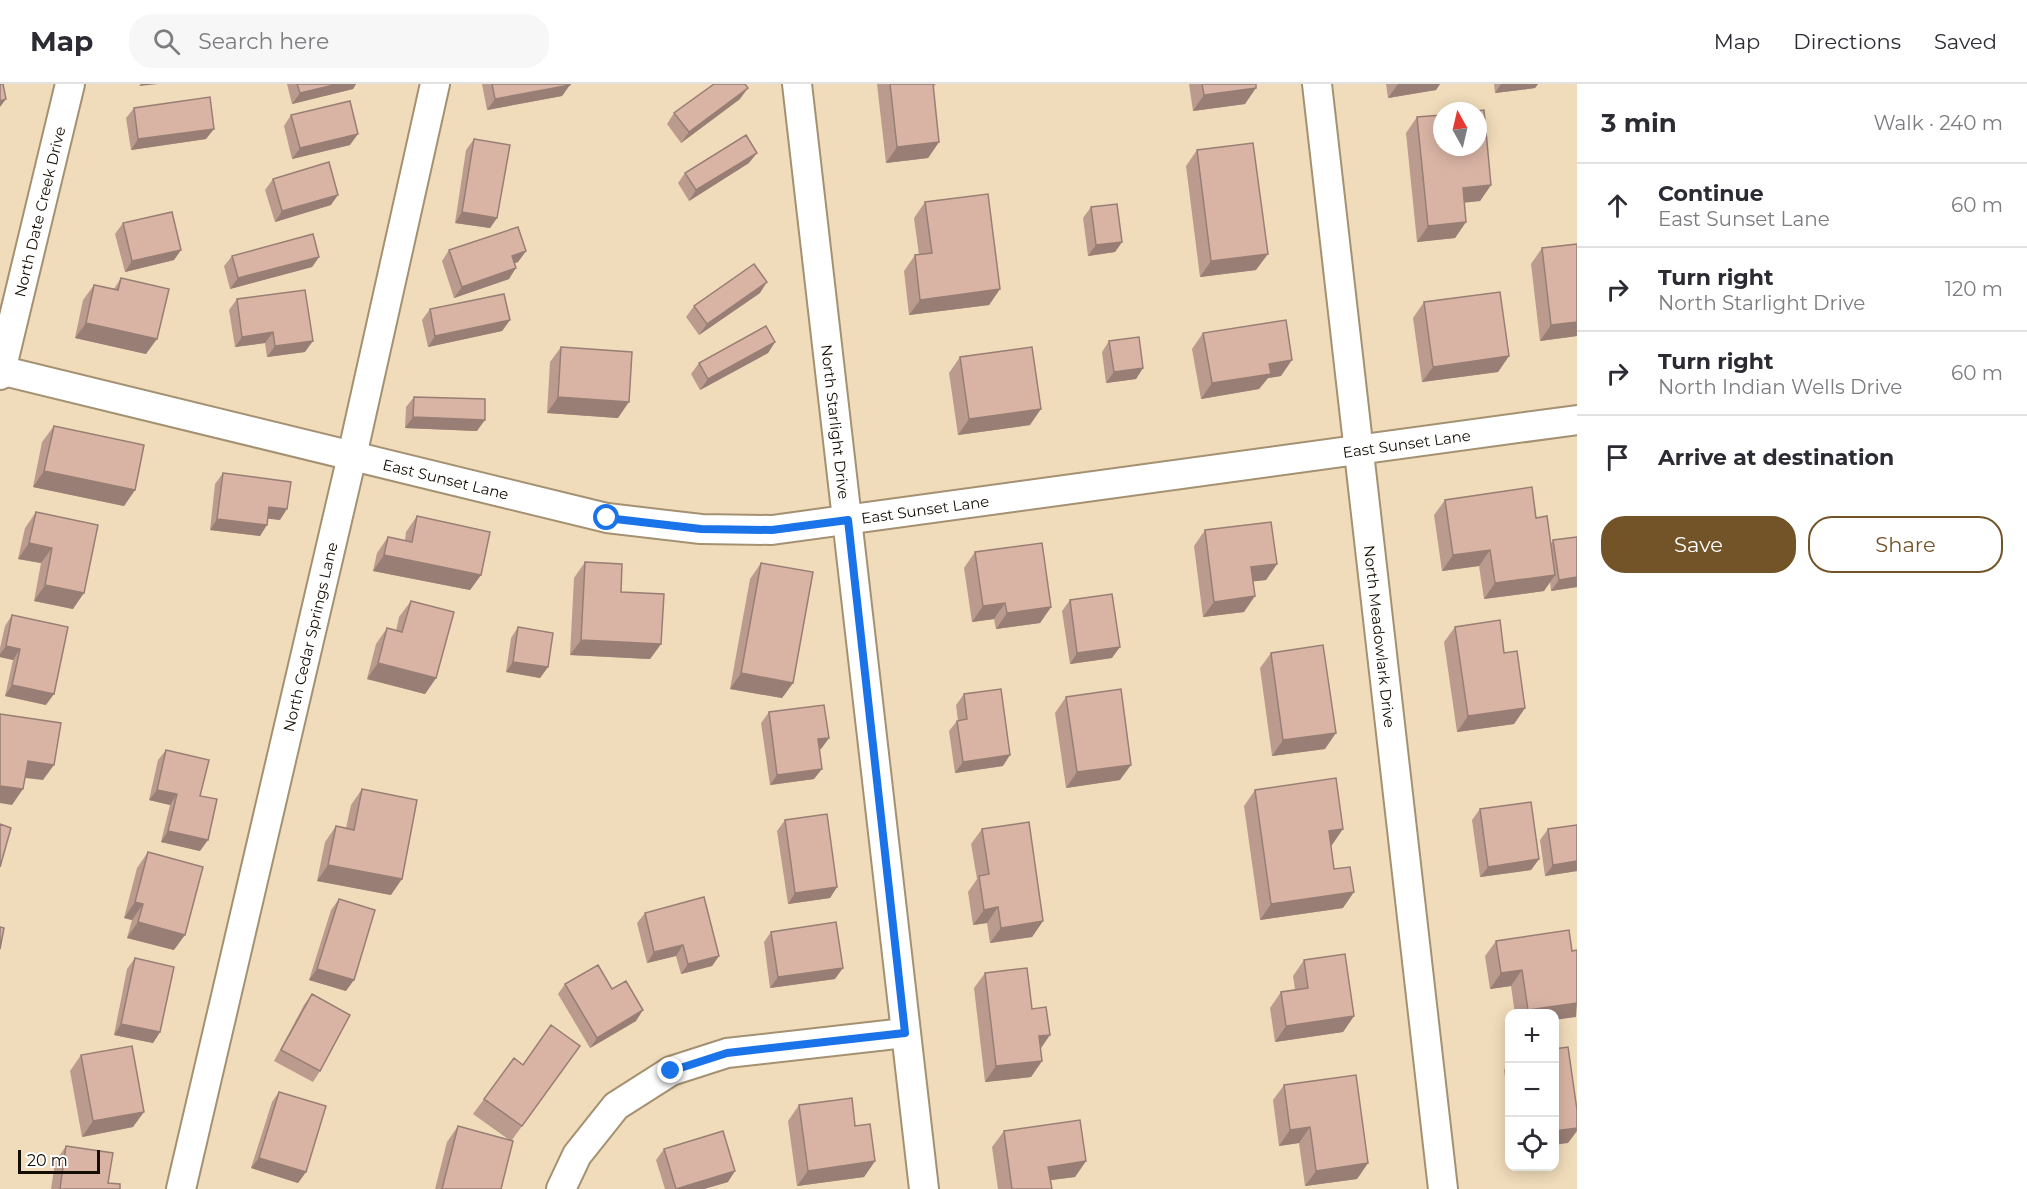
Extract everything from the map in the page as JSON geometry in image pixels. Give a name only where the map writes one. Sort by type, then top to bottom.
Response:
[{"type":"street","name":"North Date Creek Drive","points":[[0,372],[70,84]]},
{"type":"street","name":"North Cedar Springs Lane","points":[[181,1189],[352,456],[435,84]]},
{"type":"street","name":"North Starlight Drive","points":[[797,84],[924,1189]]},
{"type":"street","name":"North Meadowlark Drive","points":[[1317,84],[1443,1189]]},
{"type":"street","name":"East Sunset Lane","points":[[0,372],[607,518],[701,529],[772,530],[1577,420]]},
{"type":"street","points":[[561,1189],[577,1155],[616,1106],[671,1071],[727,1053],[905,1033]]},
{"type":"building","points":[[0,84],[3,84],[6,99],[0,101]]},
{"type":"building","points":[[297,84],[338,84],[300,93]]},
{"type":"building","points":[[492,84],[570,84],[570,85],[495,99]]},
{"type":"building","points":[[714,84],[745,84],[748,88],[689,132],[674,113]]},
{"type":"building","points":[[890,84],[933,84],[939,142],[897,147]]},
{"type":"building","points":[[1202,84],[1256,84],[1256,88],[1204,95]]},
{"type":"building","points":[[210,97],[214,129],[138,139],[134,108]]},
{"type":"building","points":[[350,101],[358,134],[300,148],[291,115]]},
{"type":"building","points":[[1433,116],[1433,156],[1487,156],[1487,142],[1491,185],[1463,188],[1466,222],[1428,226],[1417,117]]},
{"type":"building","points":[[746,135],[757,153],[696,190],[685,173]]},
{"type":"building","points":[[474,139],[510,145],[497,218],[462,212]]},
{"type":"building","points":[[1253,143],[1268,254],[1211,261],[1197,150]]},
{"type":"building","points":[[329,162],[338,195],[282,211],[273,179]]},
{"type":"building","points":[[988,194],[1000,289],[920,300],[915,255],[932,253],[925,202]]},
{"type":"building","points":[[1117,204],[1122,242],[1096,245],[1091,207]]},
{"type":"building","points":[[172,212],[181,250],[132,261],[123,223]]},
{"type":"building","points":[[518,227],[526,251],[512,256],[516,268],[462,287],[449,250]]},
{"type":"building","points":[[313,234],[319,257],[238,278],[232,256]]},
{"type":"building","points":[[1577,244],[1577,322],[1551,325],[1542,248]]},
{"type":"building","points":[[754,264],[767,282],[707,324],[694,306]]},
{"type":"building","points":[[121,278],[169,289],[157,339],[86,323],[94,285],[118,290]]},
{"type":"building","points":[[305,290],[313,341],[275,346],[273,332],[242,337],[237,299]]},
{"type":"building","points":[[1500,292],[1509,356],[1433,367],[1424,302]]},
{"type":"building","points":[[504,294],[510,320],[435,336],[430,309]]},
{"type":"building","points":[[1286,320],[1292,360],[1269,364],[1271,374],[1212,383],[1203,333]]},
{"type":"building","points":[[766,326],[775,342],[708,379],[699,363]]},
{"type":"building","points":[[1139,337],[1143,368],[1114,372],[1109,341]]},
{"type":"building","points":[[561,347],[632,352],[629,402],[558,397]]},
{"type":"building","points":[[1032,347],[1041,409],[969,419],[960,357]]},
{"type":"building","points":[[414,397],[485,399],[485,420],[413,417]]},
{"type":"building","points":[[54,426],[144,445],[135,490],[44,471]]},
{"type":"building","points":[[223,473],[291,482],[287,509],[269,507],[267,525],[217,519]]},
{"type":"building","points":[[1532,487],[1536,518],[1547,516],[1555,575],[1495,583],[1490,550],[1453,555],[1445,500]]},
{"type":"building","points":[[36,512],[98,525],[84,593],[45,585],[52,548],[29,543]]},
{"type":"building","points":[[417,516],[490,532],[481,575],[384,555],[388,537],[412,542]]},
{"type":"building","points":[[1271,522],[1277,564],[1251,567],[1255,596],[1214,602],[1205,530]]},
{"type":"building","points":[[1577,537],[1577,577],[1559,580],[1553,540]]},
{"type":"building","points":[[1042,543],[1051,607],[1007,613],[1005,603],[983,606],[975,552]]},
{"type":"building","points":[[585,562],[622,564],[621,592],[664,594],[661,644],[581,640]]},
{"type":"building","points":[[761,563],[813,572],[793,683],[741,673]]},
{"type":"building","points":[[1112,594],[1120,647],[1077,653],[1070,600]]},
{"type":"building","points":[[411,601],[454,612],[436,678],[378,663],[387,628],[402,632]]},
{"type":"building","points":[[12,615],[68,627],[54,694],[12,685],[20,649],[6,646]]},
{"type":"building","points":[[1500,620],[1504,653],[1517,651],[1525,708],[1468,716],[1455,627]]},
{"type":"building","points":[[518,627],[553,633],[548,667],[513,662]]},
{"type":"building","points":[[1323,645],[1336,733],[1283,740],[1271,653]]},
{"type":"building","points":[[1001,689],[1010,755],[963,762],[957,721],[967,719],[964,694]]},
{"type":"building","points":[[1121,689],[1131,765],[1077,772],[1066,697]]},
{"type":"building","points":[[824,705],[829,738],[818,739],[822,769],[777,775],[769,712]]},
{"type":"building","points":[[0,714],[61,723],[54,765],[28,761],[23,789],[0,786]]},
{"type":"building","points":[[166,750],[209,760],[200,796],[217,799],[208,840],[168,831],[177,794],[157,790]]},
{"type":"building","points":[[1336,778],[1343,829],[1329,831],[1334,869],[1350,867],[1354,892],[1271,904],[1255,790]]},
{"type":"building","points":[[362,789],[417,800],[402,879],[328,865],[336,826],[354,830]]},
{"type":"building","points":[[1531,802],[1539,859],[1488,867],[1480,809]]},
{"type":"building","points":[[827,814],[837,887],[795,893],[785,820]]},
{"type":"building","points":[[1029,822],[1043,921],[1001,928],[998,907],[984,910],[979,876],[989,874],[982,829]]},
{"type":"building","points":[[0,824],[11,828],[0,867]]},
{"type":"building","points":[[1577,825],[1577,861],[1553,865],[1548,829]]},
{"type":"building","points":[[148,852],[203,867],[185,935],[138,922],[143,904],[135,902]]},
{"type":"building","points":[[704,897],[719,956],[688,964],[683,945],[654,952],[645,913]]},
{"type":"building","points":[[339,899],[375,910],[354,980],[317,969]]},
{"type":"building","points":[[836,922],[843,968],[778,977],[771,932]]},
{"type":"building","points":[[0,927],[4,928],[0,949]]},
{"type":"building","points":[[1569,930],[1572,951],[1577,950],[1577,1003],[1528,1009],[1522,970],[1501,973],[1496,941]]},
{"type":"building","points":[[1345,954],[1354,1016],[1286,1026],[1281,992],[1308,988],[1304,960]]},
{"type":"building","points":[[135,958],[174,967],[160,1032],[121,1024]]},
{"type":"building","points":[[598,965],[612,989],[626,981],[643,1010],[597,1038],[565,984]]},
{"type":"building","points":[[1027,968],[1032,1009],[1046,1007],[1050,1035],[1039,1036],[1042,1061],[996,1066],[985,973]]},
{"type":"building","points":[[312,994],[350,1015],[320,1071],[281,1050]]},
{"type":"building","points":[[551,1025],[580,1046],[522,1126],[484,1099],[514,1058],[523,1065]]},
{"type":"building","points":[[132,1046],[144,1112],[93,1121],[81,1055]]},
{"type":"building","points":[[1568,1047],[1577,1110],[1577,1128],[1559,1130],[1559,1063],[1559,1048]]},
{"type":"building","points":[[1356,1075],[1368,1163],[1316,1171],[1310,1127],[1290,1130],[1284,1085]]},
{"type":"building","points":[[279,1092],[326,1106],[306,1172],[259,1158]]},
{"type":"building","points":[[852,1098],[855,1126],[870,1124],[875,1161],[808,1171],[799,1105]]},
{"type":"building","points":[[1080,1120],[1086,1161],[1048,1167],[1052,1189],[1012,1189],[1004,1131]]},
{"type":"building","points":[[458,1126],[513,1141],[501,1189],[442,1189]]},
{"type":"building","points":[[723,1131],[735,1171],[676,1189],[664,1149]]},
{"type":"building","points":[[66,1146],[113,1153],[108,1183],[120,1184],[120,1189],[60,1189]]},
{"type":"route","points":[[607,518],[701,529],[772,530],[848,520],[905,1033],[727,1053],[671,1071]]}]
